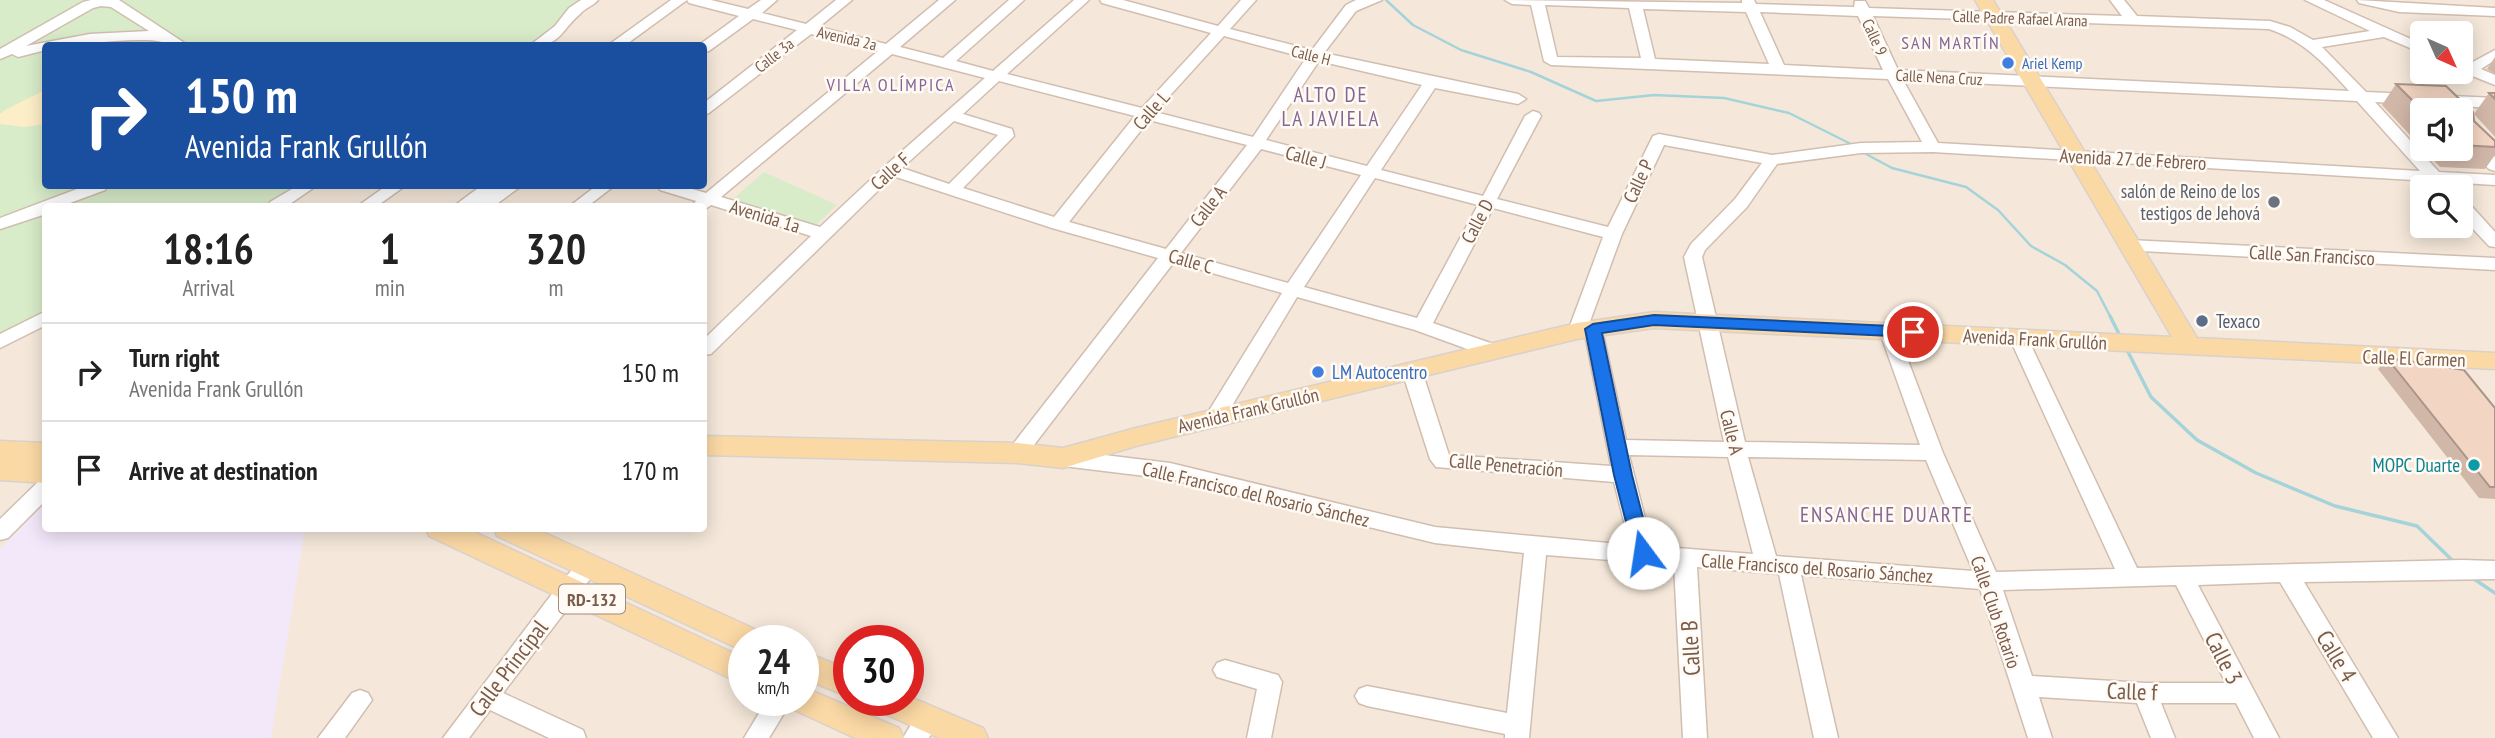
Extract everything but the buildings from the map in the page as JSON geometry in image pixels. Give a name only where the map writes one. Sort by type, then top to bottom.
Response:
[{"type":"main road","points":[[1989,9],[2190,347]]},
{"type":"main road","name":"Avenida Frank Grullón","points":[[707,446],[1017,453],[1063,458],[1492,351],[1585,330],[1654,320],[2333,355]]},
{"type":"main road","points":[[2333,355],[2495,377]]},
{"type":"main road","name":"Calle El Carmen","points":[[2333,355],[2495,361]]},
{"type":"main road","points":[[0,451],[42,453]]},
{"type":"main road","points":[[0,470],[42,473]]},
{"type":"main road","name":"RD-132","points":[[448,532],[728,664]]},
{"type":"main road","name":"RD-132","points":[[516,532],[728,630]]},
{"type":"main road","points":[[819,707],[888,738]]},
{"type":"main road","points":[[905,716],[922,729],[972,738]]},
{"type":"street","points":[[560,29],[562,16],[570,6],[580,0]]},
{"type":"street","points":[[542,42],[560,29],[574,11],[591,0]]},
{"type":"street","points":[[620,42],[680,0]]},
{"type":"street","name":"Avenida 2a","points":[[694,0],[749,8],[807,29],[999,76]]},
{"type":"street","points":[[697,42],[749,8],[770,0]]},
{"type":"street","name":"Calle 3a","points":[[707,108],[845,0]]},
{"type":"street","points":[[705,203],[948,0]]},
{"type":"street","points":[[947,62],[1017,0]]},
{"type":"street","name":"Calle F","points":[[707,346],[890,170],[1082,0]]},
{"type":"street","name":"Calle H","points":[[1107,0],[1144,4],[1222,32],[1314,57],[1430,84],[1518,99]]},
{"type":"street","name":"Calle L","points":[[1058,224],[1145,114],[1250,0]]},
{"type":"street","name":"Calle Padre Rafael Arana","points":[[1513,0],[1989,9],[2133,21],[2276,26]]},
{"type":"street","points":[[2117,0],[2133,21]]},
{"type":"street","points":[[2312,0],[2410,44]]},
{"type":"street","points":[[2364,0],[2393,8],[2495,12]]},
{"type":"street","name":"Calle Nena Cruz","points":[[1537,1],[1551,61],[1649,63],[2361,96],[2410,102]]},
{"type":"street","points":[[0,56],[89,5],[101,2],[114,3],[175,42]]},
{"type":"street","name":"Calle A","points":[[1017,453],[1256,144],[1314,57],[1351,8],[1366,2]]},
{"type":"street","points":[[1634,2],[1649,63]]},
{"type":"street","points":[[1749,5],[1779,70]]},
{"type":"street","name":"Calle 9","points":[[1861,6],[1893,75],[1933,147]]},
{"type":"street","points":[[707,45],[749,8]]},
{"type":"street","points":[[2276,26],[2309,45],[2334,65],[2434,175]]},
{"type":"street","points":[[2309,45],[2386,33]]},
{"type":"street","points":[[61,42],[104,35],[165,36]]},
{"type":"street","points":[[0,56],[42,46]]},
{"type":"street","points":[[2473,64],[2495,54]]},
{"type":"street","points":[[2473,71],[2495,80]]},
{"type":"street","name":"Calle J","points":[[999,76],[1371,174],[1613,234]]},
{"type":"street","points":[[1219,418],[1220,409],[1293,289],[1430,84]]},
{"type":"street","name":"Calle Nena Cruz","points":[[2473,104],[2495,103]]},
{"type":"street","points":[[951,191],[1006,136],[1006,132],[953,116]]},
{"type":"street","name":"Calle D","points":[[1422,326],[1533,116]]},
{"type":"street","name":"Calle P","points":[[1585,330],[1613,234],[1659,139],[1772,160]]},
{"type":"street","points":[[2473,144],[2495,166]]},
{"type":"street","name":"Avenida 27 de Febrero","points":[[1772,160],[1861,148],[1933,147],[2410,180]]},
{"type":"street","name":"Calle A","points":[[1772,160],[1741,203],[1694,253],[1705,321],[1735,449],[1777,565],[1826,738]]},
{"type":"street","name":"Calle C","points":[[890,170],[1058,224],[1422,326],[1492,351]]},
{"type":"street","name":"Avenida 27 de Febrero","points":[[2473,181],[2495,180]]},
{"type":"street","points":[[57,203],[92,189]]},
{"type":"street","points":[[281,203],[303,189]]},
{"type":"street","points":[[371,203],[392,189]]},
{"type":"street","points":[[466,203],[487,189]]},
{"type":"street","points":[[488,203],[509,189]]},
{"type":"street","points":[[582,203],[602,189]]},
{"type":"street","name":"Avenida 1a","points":[[673,189],[705,203]]},
{"type":"street","name":"Avenida 1a","points":[[707,204],[823,234]]},
{"type":"street","points":[[0,238],[5,223],[42,209]]},
{"type":"street","points":[[2473,218],[2495,242]]},
{"type":"street","name":"Calle San Francisco","points":[[2129,246],[2495,264]]},
{"type":"street","points":[[0,342],[42,319]]},
{"type":"street","points":[[1585,330],[1643,553]]},
{"type":"street","name":"Calle Club Rotario","points":[[1888,330],[1933,453],[1989,581],[2039,738]]},
{"type":"street","points":[[2020,339],[2131,579]]},
{"type":"street","name":"Calle Penetración","points":[[1412,371],[1443,462],[1623,475]]},
{"type":"street","points":[[1617,447],[1933,453]]},
{"type":"street","name":"Calle Francisco del Rosario Sánchez","points":[[1063,458],[1170,471],[1435,535],[1536,546],[1777,565],[1989,581],[2495,570]]},
{"type":"street","points":[[0,532],[42,491]]},
{"type":"street","points":[[1367,696],[1517,732],[1536,546]]},
{"type":"street","name":"Calle B","points":[[1685,557],[1695,738]]},
{"type":"street","name":"Calle Principal","points":[[455,738],[569,588],[589,566]]},
{"type":"street","name":"Calle 4","points":[[2287,574],[2386,738]]},
{"type":"street","name":"Calle 3","points":[[2183,578],[2267,738]]},
{"type":"street","points":[[1225,670],[1270,682],[1259,738]]},
{"type":"street","name":"Calle f","points":[[2021,686],[2145,693],[2242,693]]},
{"type":"street","points":[[2145,693],[2163,738]]},
{"type":"street","points":[[486,696],[574,738]]},
{"type":"street","points":[[330,738],[360,700]]},
{"type":"street","points":[[756,738],[770,716]]},
{"type":"shaded area","points":[[0,0],[2495,0],[2495,738],[0,738]]},
{"type":"shaded area","points":[[42,506],[42,532],[305,532],[271,738],[0,738],[0,549]]},
{"type":"green space","points":[[0,0],[591,0],[540,42],[42,42],[42,189],[304,189],[281,203],[42,203],[42,320],[0,343]]},
{"type":"green space","points":[[764,172],[837,205],[815,226],[732,200]]},
{"type":"sand","points":[[42,92],[42,124],[25,127],[0,124],[0,114]]},
{"type":"waterway","points":[[1386,0],[1413,25],[1461,50],[1531,72],[1596,101],[1654,95],[1724,98],[1789,113],[1851,144]]},
{"type":"waterway","points":[[1866,154],[1892,168],[1966,187],[1998,210],[2031,246],[2065,265],[2097,291],[2111,318]]},
{"type":"waterway","points":[[2111,318],[2121,338]]},
{"type":"waterway","points":[[2126,348],[2151,397],[2197,440],[2256,473],[2335,506],[2417,526],[2455,563]]},
{"type":"waterway","points":[[2471,577],[2495,593]]},
{"type":"place","name":"Ariel Kemp","points":[[2008,63]]},
{"type":"place","name":"salón de Reino de los testigos de Jehová","points":[[2274,202]]},
{"type":"place","name":"Texaco","points":[[2202,321]]},
{"type":"place","name":"LM Autocentro","points":[[1318,372]]},
{"type":"place","name":"MOPC Duarte","points":[[2474,465]]},
{"type":"district","name":"SAN MARTÍN","points":[[1951,42]]},
{"type":"district","name":"VILLA OLÍMPICA","points":[[891,84]]},
{"type":"district","name":"ALTO DE LA JAVIELA","points":[[1331,106]]},
{"type":"district","name":"ENSANCHE DUARTE","points":[[1887,514]]},
{"type":"route","points":[[1643,553],[1623,475],[1593,329],[1654,320],[1913,332]]}]
